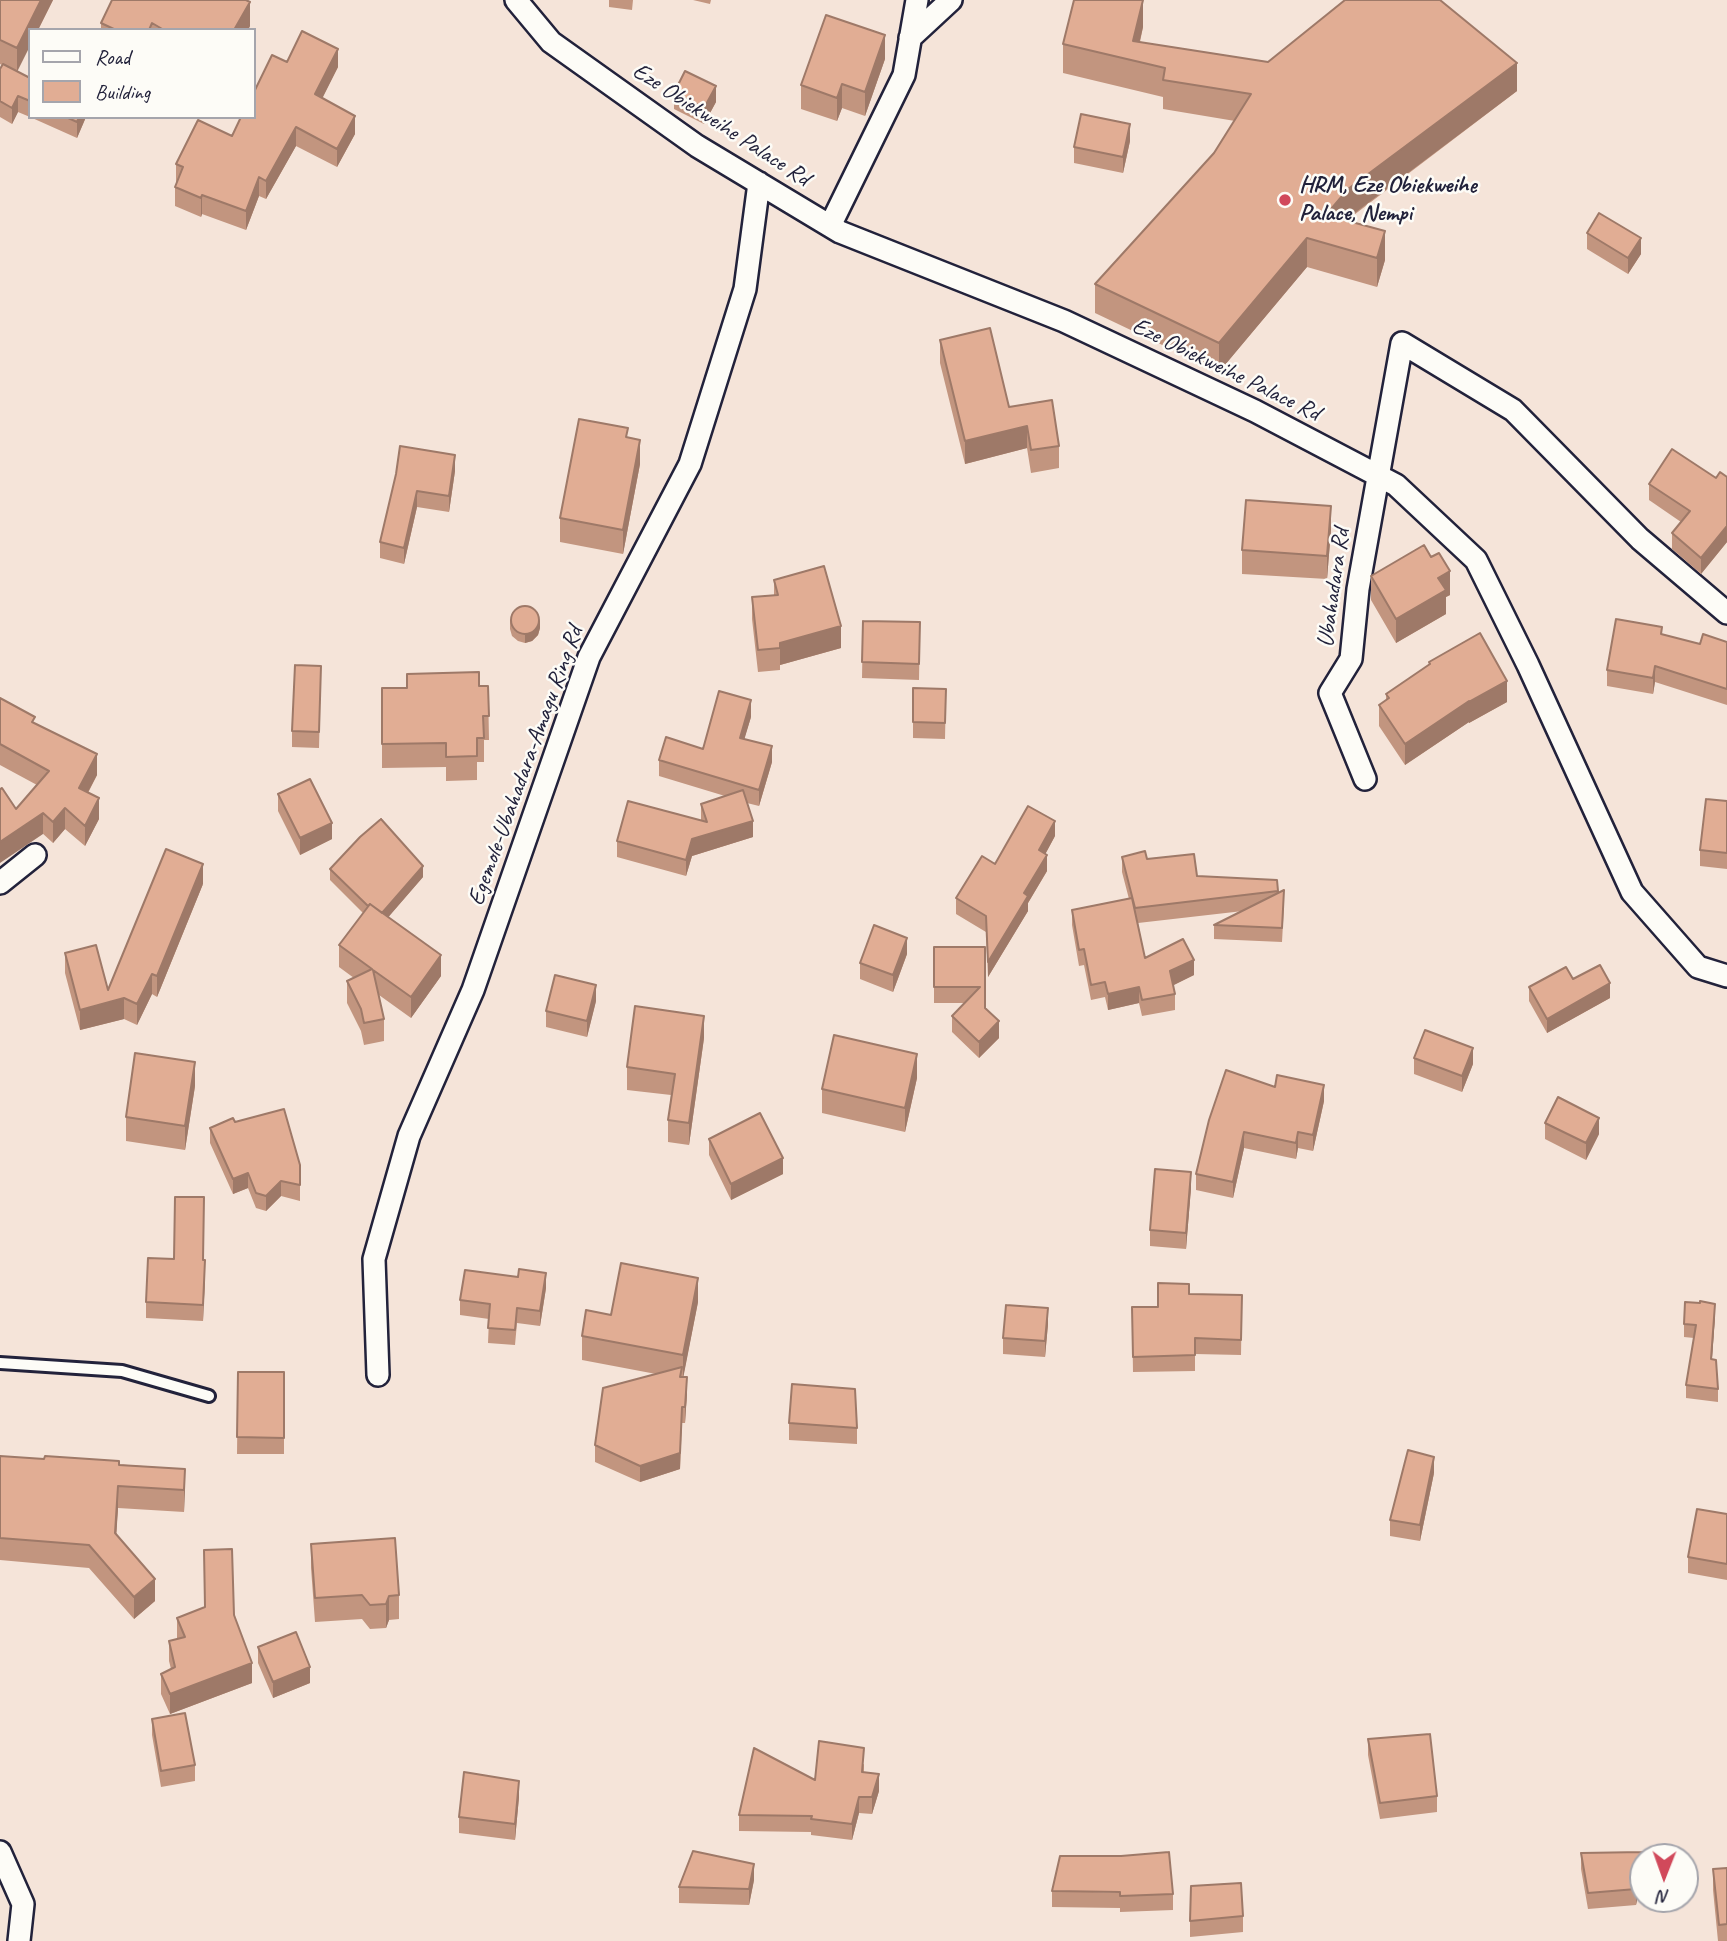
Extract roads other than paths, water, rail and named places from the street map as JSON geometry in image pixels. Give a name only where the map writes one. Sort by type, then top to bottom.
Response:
[{"type":"street","name":"Eze Obiekweihe Palace Rd","points":[[516,0],[551,42],[697,146],[830,226],[1064,321],[1255,411],[1396,485],[1476,560],[1528,665],[1632,892],[1698,967],[1727,976]]},
{"type":"street","points":[[830,226],[904,75],[916,0]]},
{"type":"street","points":[[910,38],[951,0]]},
{"type":"street","name":"Egemole-Ubahadara-Amagu Ring Rd","points":[[378,1375],[374,1259],[409,1136],[472,990],[589,657],[690,464],[745,289],[759,183]]},
{"type":"street","points":[[1379,476],[1402,343],[1513,410],[1640,539],[1727,613]]},
{"type":"street","name":"Ubahadara Rd","points":[[1366,779],[1330,693],[1351,659],[1358,589],[1379,476]]},
{"type":"street","points":[[0,883],[35,855]]},
{"type":"street","points":[[0,1852],[23,1904],[19,1941]]},
{"type":"lane","points":[[0,1363],[122,1371],[209,1396]]},
{"type":"place","name":"HRM, Eze Obiekweihe Palace, Nempi","points":[[1285,200]]}]
